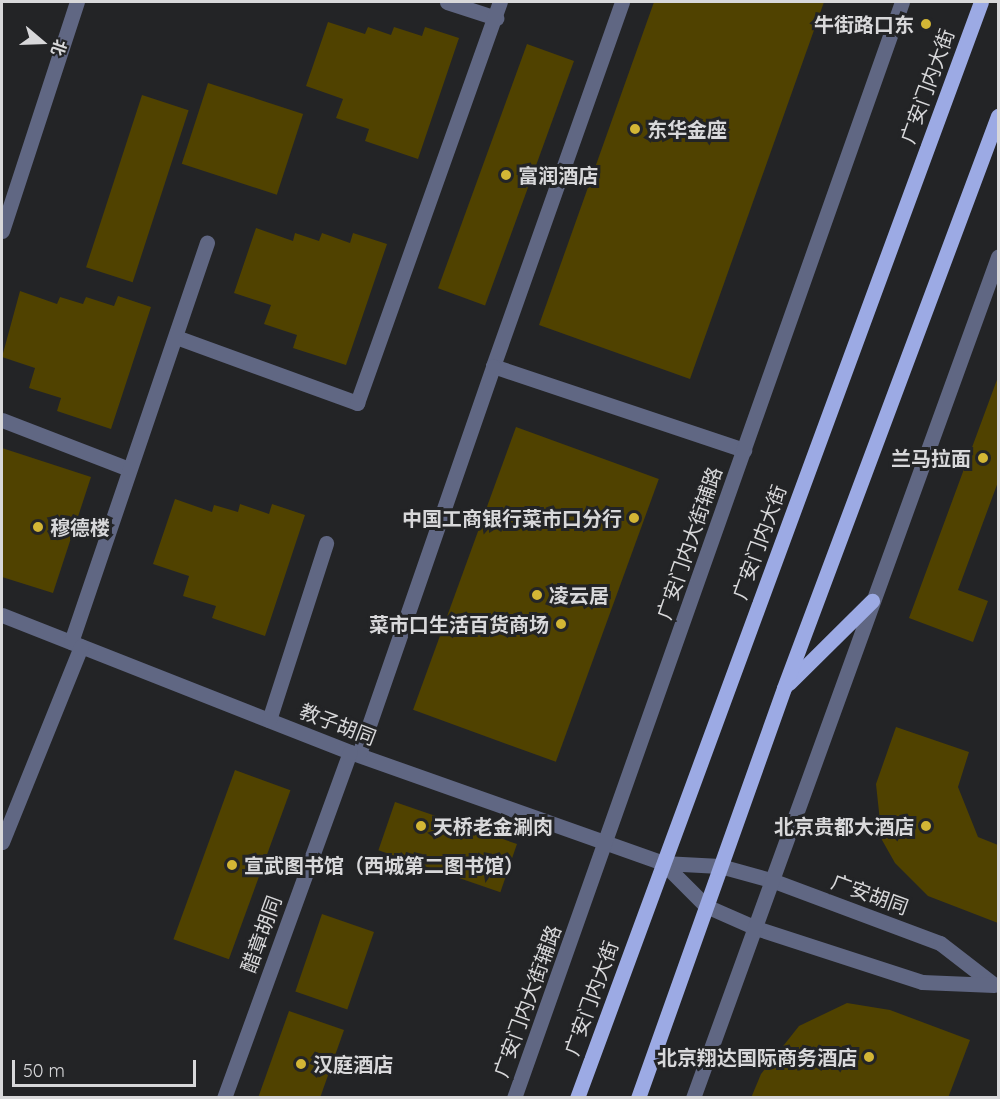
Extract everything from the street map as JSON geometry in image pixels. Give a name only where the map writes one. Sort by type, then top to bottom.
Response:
[{"type":"main road","name":"广安门内大街","points":[[577,1098],[981,2]]},
{"type":"main road","points":[[638,1098],[784,688],[997,122]]},
{"type":"main road","points":[[784,688],[872,600]]},
{"type":"street","points":[[2,231],[77,2]]},
{"type":"street","points":[[447,2],[496,18]]},
{"type":"street","points":[[176,337],[357,403],[500,2]]},
{"type":"street","name":"醋章胡同","points":[[224,1098],[354,753],[622,2]]},
{"type":"street","name":"广安门内大街辅路","points":[[514,1098],[903,2]]},
{"type":"street","points":[[2,842],[76,644],[129,469],[207,242]]},
{"type":"street","points":[[693,1098],[774,881],[872,600],[999,257]]},
{"type":"street","points":[[493,366],[744,450]]},
{"type":"street","points":[[2,420],[129,469]]},
{"type":"street","points":[[269,720],[326,543]]},
{"type":"street","name":"教子胡同","points":[[2,615],[354,753],[663,863]]},
{"type":"street","points":[[663,863],[706,906]]},
{"type":"street","name":"广安胡同","points":[[663,863],[720,867],[774,881],[940,943],[996,985]]},
{"type":"street","name":"广安胡同","points":[[706,906],[756,928],[922,982],[996,985]]},
{"type":"building","points":[[654,2],[824,2],[690,379],[539,325]]},
{"type":"building","points":[[328,22],[365,34],[368,27],[391,35],[394,27],[422,36],[425,27],[459,38],[418,159],[365,141],[369,129],[336,118],[343,99],[306,86]]},
{"type":"building","name":"富润酒店","points":[[527,44],[574,61],[485,305],[438,288]]},
{"type":"building","points":[[208,83],[303,114],[277,195],[182,164]]},
{"type":"building","points":[[142,95],[189,110],[133,282],[86,267]]},
{"type":"building","points":[[256,228],[293,241],[295,233],[319,241],[322,233],[350,243],[353,233],[387,244],[346,365],[293,348],[297,335],[264,324],[271,305],[234,293]]},
{"type":"building","points":[[20,291],[57,304],[60,297],[83,304],[86,297],[114,306],[118,296],[151,307],[111,429],[57,411],[61,398],[29,388],[35,368],[2,357]]},
{"type":"building","points":[[998,377],[998,482],[958,590],[988,601],[973,642],[909,618]]},
{"type":"building","name":"凌云居","points":[[516,427],[659,479],[556,762],[413,710]]},
{"type":"building","name":"穆德楼","points":[[2,448],[91,477],[53,593],[2,577]]},
{"type":"building","points":[[175,499],[212,512],[214,505],[238,512],[240,504],[269,514],[272,504],[305,515],[265,636],[212,618],[216,606],[183,596],[189,576],[153,564]]},
{"type":"building","name":"北京贵都大酒店","points":[[896,727],[969,752],[958,787],[978,837],[998,845],[998,923],[928,896],[895,863],[882,840],[876,784]]},
{"type":"building","name":"宣武图书馆（西城第二图书馆）","points":[[235,770],[290,790],[229,959],[173,939]]},
{"type":"building","points":[[395,802],[517,844],[500,892],[378,850]]},
{"type":"building","points":[[322,914],[374,932],[347,1009],[295,992]]},
{"type":"building","name":"北京翔达国际商务酒店","points":[[847,1003],[890,1010],[970,1040],[948,1098],[751,1098],[761,1074],[799,1026]]},
{"type":"building","name":"汉庭酒店","points":[[289,1011],[344,1030],[320,1098],[258,1098]]},
{"type":"place","name":"牛街路口东","points":[[926,24]]},
{"type":"place","name":"东华金座","points":[[635,129]]},
{"type":"place","name":"富润酒店","points":[[506,175]]},
{"type":"place","name":"兰马拉面","points":[[983,458]]},
{"type":"place","name":"中国工商银行菜市口分行","points":[[634,518]]},
{"type":"place","name":"穆德楼","points":[[38,527]]},
{"type":"place","name":"凌云居","points":[[537,595]]},
{"type":"place","name":"菜市口生活百货商场","points":[[561,624]]},
{"type":"place","name":"天桥老金涮肉","points":[[421,826]]},
{"type":"place","name":"北京贵都大酒店","points":[[926,826]]},
{"type":"place","name":"宣武图书馆（西城第二图书馆）","points":[[232,865]]},
{"type":"place","name":"北京翔达国际商务酒店","points":[[869,1057]]},
{"type":"place","name":"汉庭酒店","points":[[301,1064]]}]
